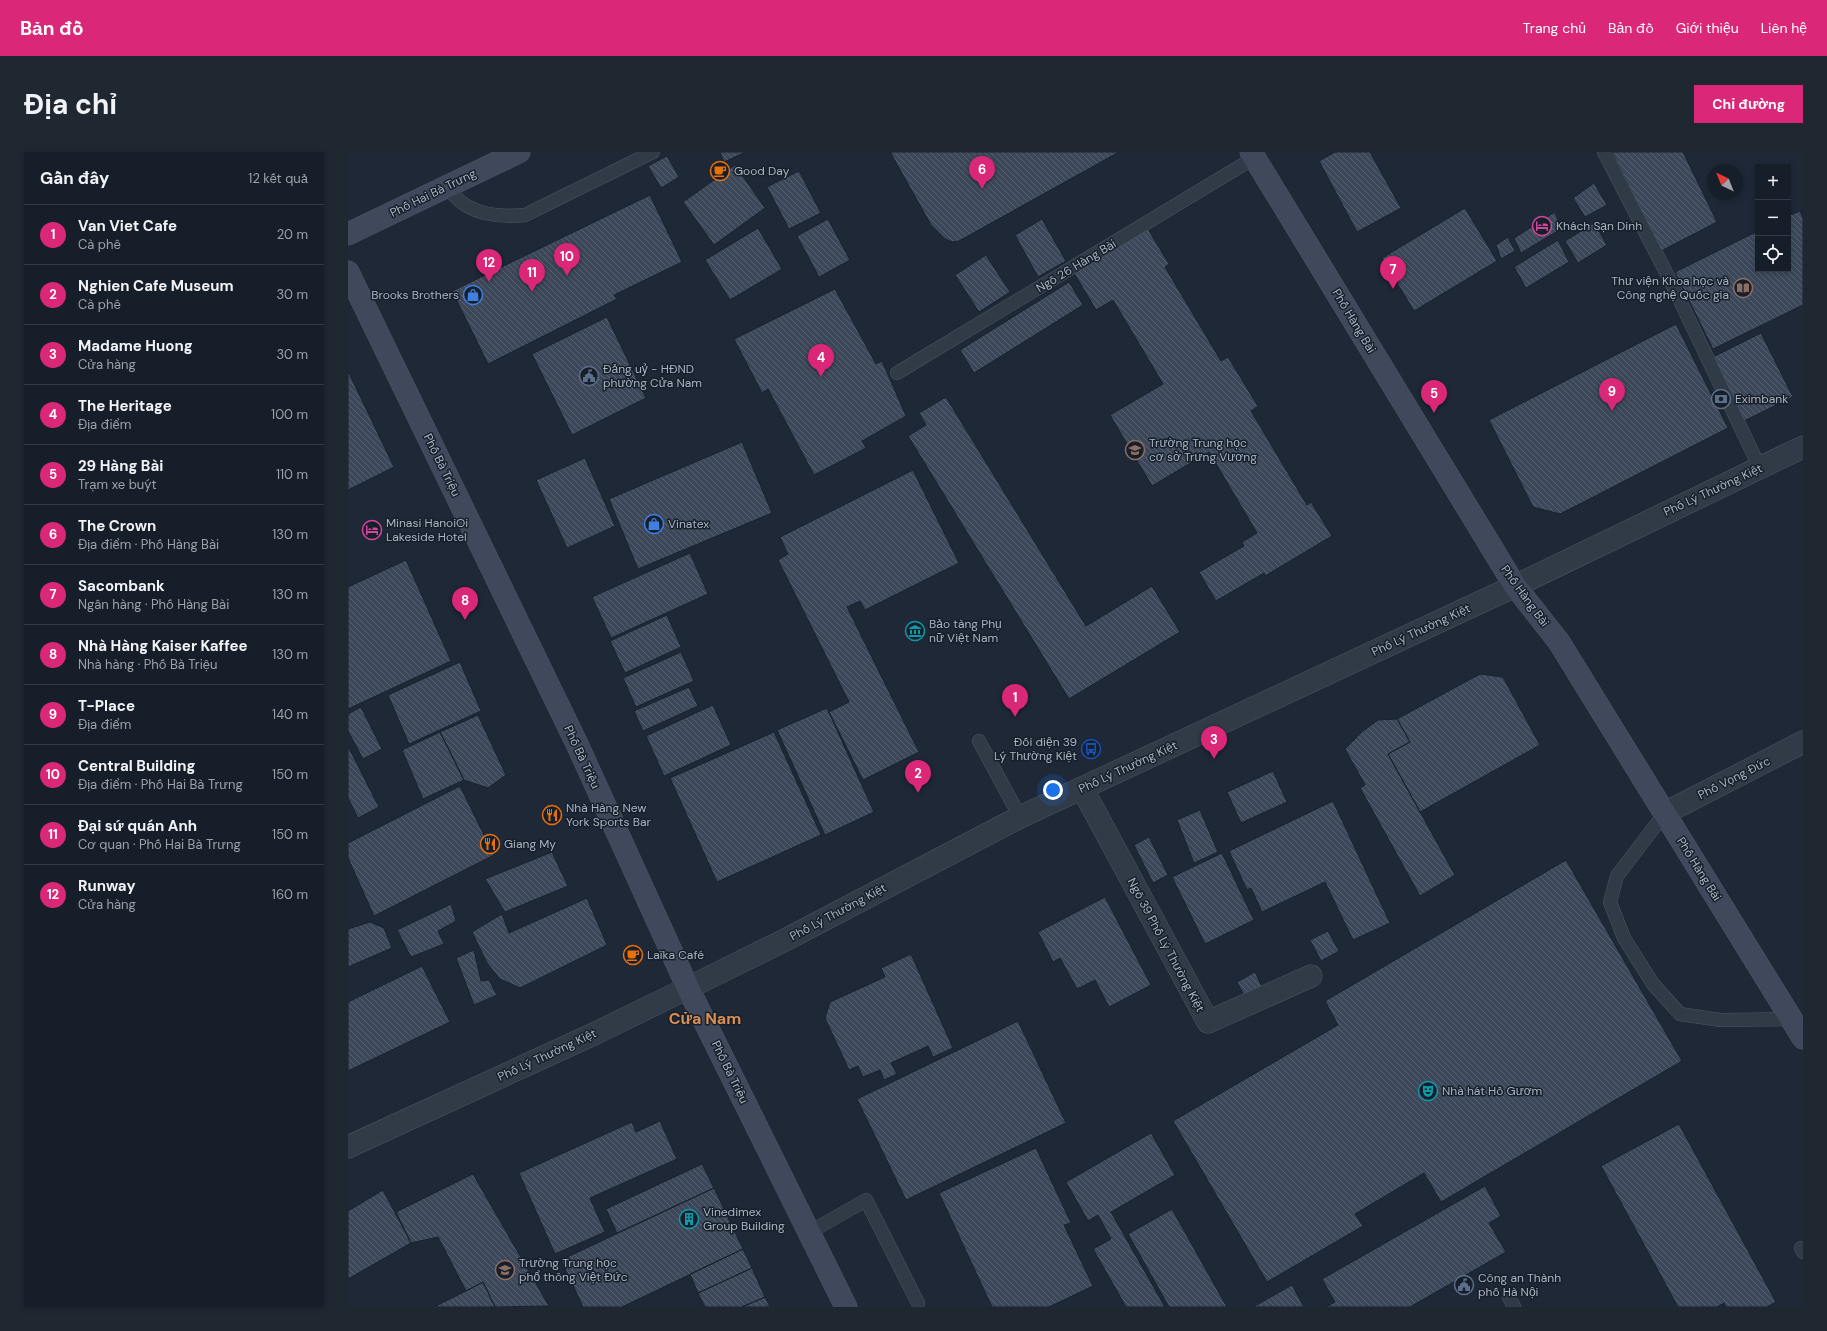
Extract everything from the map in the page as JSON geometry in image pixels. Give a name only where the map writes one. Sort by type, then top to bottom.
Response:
[{"type":"main road","name":"Phố Hai Bà Trưng","points":[[348,234],[519,152]]},
{"type":"main road","name":"Phố Hàng Bài","points":[[1253,155],[1515,586],[1559,642],[1803,1038]]},
{"type":"main road","name":"Phố Bà Triệu","points":[[348,272],[577,744],[688,988],[846,1307]]},
{"type":"street","name":"Phố Lý Thường Kiệt","points":[[348,1147],[589,1036],[688,988],[787,939],[1020,817],[1515,586],[1803,447]]},
{"type":"street","name":"Phố Vọng Đức","points":[[1665,813],[1803,742]]},
{"type":"street","name":"Ngõ 39 Phố Lý Thường Kiệt","points":[[1082,788],[1208,1022],[1311,976]]},
{"type":"lane","points":[[446,187],[466,206],[482,213],[508,216],[524,215],[653,152]]},
{"type":"lane","points":[[1604,152],[1673,286],[1760,468]]},
{"type":"lane","name":"Ngõ 26 Hàng Bài","points":[[897,373],[1253,155]]},
{"type":"lane","points":[[979,741],[1020,817]]},
{"type":"lane","points":[[1665,813],[1617,876],[1610,902],[1624,938],[1653,984],[1680,1014],[1720,1020],[1791,1019]]},
{"type":"lane","points":[[810,1232],[866,1200],[918,1303]]},
{"type":"building","points":[[720,152],[746,152],[724,162]]},
{"type":"building","points":[[890,152],[1119,152],[959,241],[953,242],[945,239],[931,225]]},
{"type":"building","points":[[1335,152],[1370,152],[1401,208],[1357,232],[1319,161]]},
{"type":"building","points":[[1612,152],[1683,152],[1717,222],[1661,251]]},
{"type":"building","points":[[667,156],[679,177],[661,188],[648,166]]},
{"type":"building","points":[[735,165],[765,208],[714,245],[683,202]]},
{"type":"building","points":[[799,171],[821,213],[789,229],[767,187]]},
{"type":"building","points":[[1594,183],[1607,205],[1585,217],[1573,198]]},
{"type":"building","points":[[650,195],[682,262],[614,295],[617,299],[488,364],[452,291]]},
{"type":"building","points":[[1465,208],[1497,261],[1414,311],[1382,258]]},
{"type":"building","name":"Thư viện Khoa học và Công nghệ Quốc gia","points":[[1800,211],[1803,218],[1803,305],[1713,349],[1675,272],[1755,232],[1755,272],[1791,272],[1791,215]]},
{"type":"building","points":[[1555,212],[1561,229],[1521,253],[1514,238]]},
{"type":"building","points":[[828,219],[850,260],[819,277],[797,236]]},
{"type":"building","points":[[1042,219],[1066,261],[1038,277],[1015,235]]},
{"type":"building","points":[[1594,223],[1607,245],[1578,263],[1565,241]]},
{"type":"building","points":[[758,228],[782,269],[730,300],[705,260]]},
{"type":"building","points":[[1148,229],[1169,264],[1165,267],[1221,361],[1228,357],[1258,406],[1251,411],[1307,505],[1311,502],[1332,536],[1265,576],[1264,573],[1216,601],[1199,572],[1244,546],[1242,542],[1257,533],[1209,452],[1152,486],[1110,415],[1163,384],[1113,300],[1096,310],[1074,273]]},
{"type":"building","points":[[1508,237],[1515,251],[1501,259],[1496,245]]},
{"type":"building","points":[[1558,240],[1569,262],[1526,288],[1514,267]]},
{"type":"building","points":[[986,255],[1010,292],[979,312],[955,275]]},
{"type":"building","points":[[1069,282],[1083,305],[974,373],[960,350]]},
{"type":"building","points":[[835,289],[876,364],[882,361],[906,416],[862,441],[866,448],[814,475],[768,389],[762,393],[734,339]]},
{"type":"building","name":"Đảng uỷ - HĐND phường Cửa Nam","points":[[607,317],[646,398],[572,435],[532,354]]},
{"type":"building","points":[[1676,324],[1728,428],[1560,514],[1533,507],[1489,420]]},
{"type":"building","points":[[1761,333],[1793,397],[1744,421],[1713,357]]},
{"type":"building","points":[[348,371],[394,467],[348,490]]},
{"type":"building","points":[[946,397],[1086,626],[1152,586],[1180,632],[1069,699],[908,436],[926,425],[919,413]]},
{"type":"building","points":[[742,442],[772,513],[638,569],[609,499]]},
{"type":"building","points":[[585,458],[615,526],[567,548],[536,480]]},
{"type":"building","points":[[913,470],[959,563],[865,610],[860,601],[847,607],[919,752],[863,780],[829,712],[849,702],[778,560],[788,554],[780,537]]},
{"type":"building","points":[[690,553],[708,594],[611,638],[592,597]]},
{"type":"building","points":[[406,560],[451,661],[348,709],[348,587]]},
{"type":"building","points":[[667,615],[681,647],[625,673],[610,641]]},
{"type":"building","points":[[681,652],[694,681],[636,707],[623,678]]},
{"type":"building","points":[[460,662],[481,711],[409,744],[388,695]]},
{"type":"building","points":[[1480,674],[1503,677],[1540,745],[1420,812],[1388,754],[1410,742],[1397,719]]},
{"type":"building","points":[[689,687],[698,706],[643,731],[634,711]]},
{"type":"building","points":[[713,705],[731,745],[664,776],[646,736]]},
{"type":"building","points":[[361,707],[382,749],[363,759],[348,731],[348,714]]},
{"type":"building","points":[[827,708],[874,812],[825,835],[777,730]]},
{"type":"building","points":[[478,715],[506,775],[488,788],[464,780],[440,732]]},
{"type":"building","points":[[1397,719],[1410,742],[1388,754],[1455,875],[1420,896],[1360,788],[1365,785],[1345,749],[1363,731],[1378,720]]},
{"type":"building","points":[[440,732],[464,780],[423,799],[402,750]]},
{"type":"building","points":[[774,732],[821,835],[717,882],[670,778]]},
{"type":"building","points":[[348,746],[379,807],[358,818],[348,798]]},
{"type":"building","points":[[1273,771],[1287,802],[1241,823],[1227,792]]},
{"type":"building","points":[[460,786],[494,855],[374,916],[348,858],[348,843]]},
{"type":"building","points":[[1333,801],[1390,923],[1353,940],[1325,882],[1262,912],[1251,888],[1247,890],[1229,851]]},
{"type":"building","points":[[1200,810],[1218,852],[1194,863],[1177,820]]},
{"type":"building","points":[[1149,837],[1168,875],[1153,883],[1134,845]]},
{"type":"building","points":[[552,852],[568,886],[505,912],[485,879]]},
{"type":"building","points":[[1222,853],[1254,920],[1205,944],[1172,877]]},
{"type":"building","name":"Nhà hát Hồ Gươm","points":[[1566,860],[1682,1061],[1441,1202],[1424,1173],[1355,1214],[1363,1226],[1267,1282],[1173,1121],[1338,1025],[1325,1001]]},
{"type":"building","points":[[1105,897],[1151,985],[1109,1007],[1095,980],[1077,989],[1060,958],[1053,962],[1038,932]]},
{"type":"building","points":[[587,898],[607,945],[520,988],[500,979],[487,963],[472,932],[502,914],[509,933]]},
{"type":"building","points":[[451,904],[456,921],[438,931],[444,944],[411,957],[397,930]]},
{"type":"building","points":[[370,922],[384,928],[392,948],[348,967],[348,929]]},
{"type":"building","points":[[1328,931],[1339,951],[1321,961],[1310,940]]},
{"type":"building","points":[[474,950],[481,981],[489,980],[497,995],[474,1005],[456,958]]},
{"type":"building","points":[[911,954],[953,1048],[933,1057],[928,1046],[891,1063],[897,1074],[884,1080],[880,1070],[863,1077],[858,1066],[849,1070],[825,1018],[830,1002],[885,977],[881,968]]},
{"type":"building","points":[[422,966],[450,1022],[348,1071],[348,1002]]},
{"type":"building","points":[[1255,972],[1265,993],[1247,1001],[1237,982]]},
{"type":"building","points":[[1018,1021],[1066,1123],[906,1200],[857,1099]]},
{"type":"building","points":[[660,1121],[677,1159],[590,1198],[605,1232],[555,1254],[519,1173],[632,1122],[636,1132]]},
{"type":"building","points":[[1679,1124],[1776,1302],[1767,1307],[1726,1307],[1724,1303],[1717,1307],[1678,1307],[1601,1166]]},
{"type":"building","points":[[1151,1133],[1175,1175],[1111,1212],[1165,1307],[1126,1307],[1093,1249],[1111,1239],[1098,1215],[1088,1221],[1066,1182]]},
{"type":"building","points":[[1036,1148],[1071,1223],[1064,1225],[1093,1286],[1049,1307],[992,1307],[939,1193]]},
{"type":"building","points":[[702,1164],[714,1188],[617,1233],[606,1209]]},
{"type":"building","points":[[473,1174],[549,1306],[495,1307],[483,1282],[466,1291],[438,1237],[411,1243],[396,1212]]},
{"type":"building","points":[[1485,1186],[1501,1216],[1489,1223],[1506,1252],[1410,1307],[1326,1307],[1335,1302],[1322,1279]]},
{"type":"building","name":"Vinedimex Group Building","points":[[714,1188],[743,1249],[622,1307],[583,1307],[561,1260]]},
{"type":"building","points":[[383,1190],[411,1243],[348,1279],[348,1211]]},
{"type":"building","points":[[1172,1209],[1227,1307],[1169,1307],[1128,1234]]},
{"type":"building","points":[[743,1249],[752,1268],[698,1293],[690,1274]]},
{"type":"building","points":[[752,1268],[765,1297],[742,1307],[705,1307],[698,1293]]},
{"type":"building","points":[[483,1282],[495,1307],[434,1307],[466,1291]]},
{"type":"building","points":[[1292,1285],[1304,1307],[1253,1307]]},
{"type":"building","points":[[765,1297],[770,1307],[742,1307]]},
{"type":"place","name":"Good Day","points":[[720,171]]},
{"type":"place","name":"The Crown","points":[[982,189]]},
{"type":"place","name":"Khách Sạn Dinh","points":[[1542,226]]},
{"type":"place","name":"Central Building","points":[[567,276]]},
{"type":"place","name":"Runway","points":[[489,282]]},
{"type":"place","name":"Thư viện Khoa học và Công nghệ Quốc gia","points":[[1743,288]]},
{"type":"place","name":"Sacombank","points":[[1393,289]]},
{"type":"place","name":"Đại sứ quán Anh","points":[[532,292]]},
{"type":"place","name":"Brooks Brothers","points":[[473,295]]},
{"type":"place","name":"Đảng uỷ - HĐND phường Cửa Nam","points":[[589,376]]},
{"type":"place","name":"The Heritage","points":[[821,377]]},
{"type":"place","name":"Eximbank","points":[[1721,399]]},
{"type":"place","name":"T-Place","points":[[1612,411]]},
{"type":"place","name":"29 Hàng Bài","points":[[1434,413]]},
{"type":"place","name":"Trường Trung học cơ sở Trưng Vương","points":[[1135,450]]},
{"type":"place","name":"Vinatex","points":[[654,524]]},
{"type":"place","name":"Minasi HanoiOi Lakeside Hotel","points":[[372,530]]},
{"type":"place","name":"Nhà Hàng Kaiser Kaffee","points":[[465,620]]},
{"type":"place","name":"Bảo tàng Phụ nữ Việt Nam","points":[[915,631]]},
{"type":"place","name":"Van Viet Cafe","points":[[1015,717]]},
{"type":"place","name":"Đối diện 39 Lý Thường Kiệt","points":[[1091,749]]},
{"type":"place","name":"Madame Huong","points":[[1214,759]]},
{"type":"place","name":"Nghien Cafe Museum","points":[[918,793]]},
{"type":"place","name":"Nhà Hàng New York Sports Bar","points":[[552,815]]},
{"type":"place","name":"Giang My","points":[[490,844]]},
{"type":"place","name":"Laïka Café","points":[[633,955]]},
{"type":"place","name":"Nhà hát Hồ Gươm","points":[[1428,1091]]},
{"type":"place","name":"Vinedimex Group Building","points":[[689,1219]]},
{"type":"place","name":"Trường Trung học phổ thông Việt Đức","points":[[505,1270]]},
{"type":"place","name":"Công an Thành phố Hà Nội","points":[[1464,1285]]},
{"type":"district","name":"Cửa Nam","points":[[705,1018]]}]
